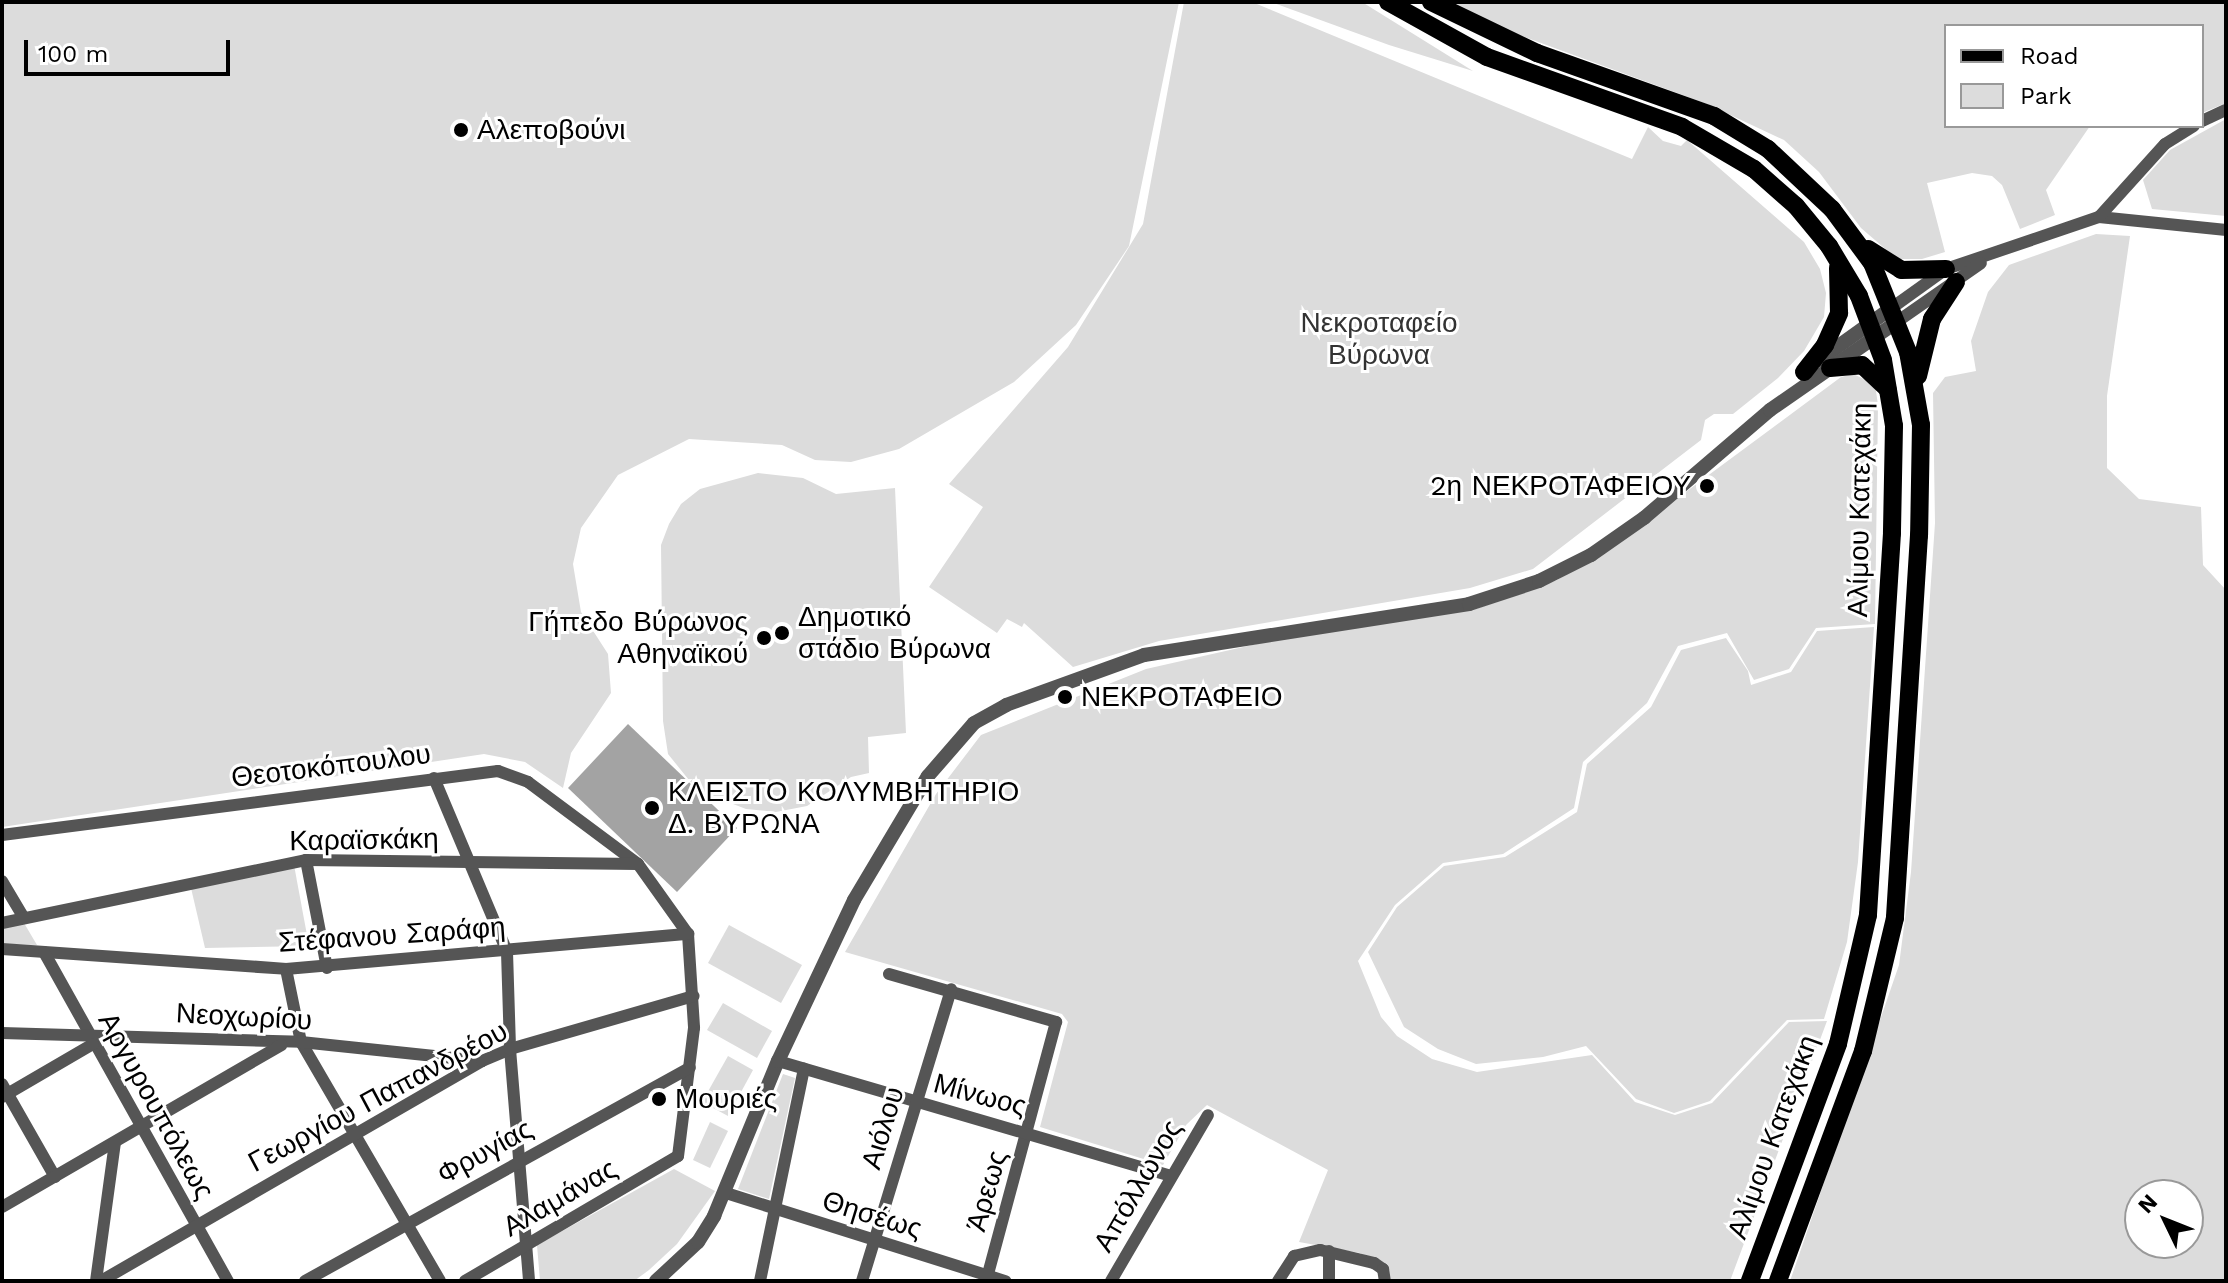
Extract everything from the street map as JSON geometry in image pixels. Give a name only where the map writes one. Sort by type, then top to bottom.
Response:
[{"type":"main road","name":"Αλίμου Κατεχάκη","points":[[1388,2],[1487,57],[1705,137],[1775,185],[1829,246],[1873,329],[1890,393],[1892,533],[1863,948],[1838,1044],[1750,1281]]},
{"type":"main road","name":"Αλίμου Κατεχάκη","points":[[1431,2],[1537,53],[1714,116],[1790,167],[1849,231],[1896,314],[1917,387],[1919,535],[1890,951],[1863,1051],[1778,1281]]},
{"type":"main road","points":[[1849,231],[1872,254],[1901,270],[1951,276],[1928,329],[1917,387]]},
{"type":"main road","points":[[1804,372],[1825,345],[1839,313],[1839,271],[1829,246]]},
{"type":"main road","points":[[1830,368],[1862,365],[1883,379],[1890,393]]},
{"type":"street","points":[[2204,120],[2226,110]]},
{"type":"street","points":[[2099,217],[2165,144],[2191,128]]},
{"type":"street","points":[[1770,410],[1804,372],[1951,276],[1985,260],[2099,217],[2226,230]]},
{"type":"street","points":[[656,1281],[698,1242],[726,1193],[778,1061],[823,961],[892,832],[949,747],[984,715],[1144,655],[1469,604],[1539,581],[1591,555],[1644,518],[1770,410],[1830,368],[1873,329]]},
{"type":"street","name":"Θεοτοκόπουλου","points":[[2,835],[480,771],[514,775],[581,818],[638,864],[688,934]]},
{"type":"street","points":[[434,778],[507,952],[510,1049],[529,1281]]},
{"type":"street","points":[[306,860],[327,968]]},
{"type":"street","name":"Καραϊσκάκη","points":[[2,923],[306,860],[638,864]]},
{"type":"street","points":[[2,881],[24,918]]},
{"type":"street","points":[[688,934],[694,996],[690,1068]]},
{"type":"street","name":"Στέφανου Σαράφη","points":[[2,949],[286,969],[327,968],[688,934]]},
{"type":"street","name":"Αργυρουπόλεως","points":[[44,952],[228,1281]]},
{"type":"street","points":[[286,969],[301,1042],[440,1281]]},
{"type":"street","points":[[889,974],[951,989]]},
{"type":"street","name":"Άρεως","points":[[951,989],[1056,1022],[1029,1134],[987,1278]]},
{"type":"street","name":"Αιόλου","points":[[862,1281],[951,989]]},
{"type":"street","name":"Γεωργίου Παπανδρέου","points":[[99,1281],[482,1061],[510,1049],[694,996]]},
{"type":"street","name":"Νεοχωρίου","points":[[2,1033],[90,1039],[301,1042],[482,1061]]},
{"type":"street","points":[[55,1177],[4,1092],[90,1039]]},
{"type":"street","points":[[2,1207],[285,1044]]},
{"type":"street","name":"Μίνωος","points":[[778,1061],[1169,1175]]},
{"type":"street","name":"Αλαμάνας","points":[[465,1281],[678,1156],[690,1068]]},
{"type":"street","name":"Φρυγίας","points":[[305,1281],[520,1159],[690,1068]]},
{"type":"street","points":[[760,1281],[804,1069]]},
{"type":"street","name":"Απόλλωνος","points":[[1111,1281],[1169,1175],[1208,1115]]},
{"type":"street","points":[[99,1281],[115,1143]]},
{"type":"street","name":"Θησέως","points":[[726,1193],[987,1278],[1005,1281]]},
{"type":"street","points":[[1278,1281],[1294,1256],[1304,1250],[1360,1256],[1384,1275]]},
{"type":"street","points":[[1329,1251],[1329,1281]]},
{"type":"green space","points":[[2,2],[1179,2],[1129,246],[1076,325],[1014,382],[899,449],[851,462],[815,460],[782,445],[689,439],[618,475],[581,528],[573,564],[581,612],[608,654],[611,693],[571,753],[563,788],[525,762],[484,754],[2,827]]},
{"type":"green space","name":"Νεκροταφείο Βύρωνα","points":[[1184,2],[1252,2],[1632,159],[1648,127],[1663,141],[1681,146],[1687,140],[1804,242],[1820,269],[1826,293],[1824,317],[1804,351],[1778,378],[1733,414],[1714,414],[1705,420],[1701,440],[1533,569],[1470,588],[1159,641],[1073,667],[1024,623],[1022,627],[1007,619],[997,633],[929,587],[983,507],[949,484],[1068,347],[1143,224]]},
{"type":"green space","points":[[1271,2],[1362,2],[1473,71],[1389,45]]},
{"type":"green space","points":[[1453,2],[2226,2],[2226,103],[2204,112],[2204,24],[1944,24],[1944,128],[2089,128],[2046,190],[2055,215],[2020,229],[2002,185],[1992,176],[1972,173],[1927,183],[1945,252],[1922,259],[1897,259],[1861,228],[1819,172],[1784,140],[1707,104],[1508,31]]},
{"type":"green space","points":[[2226,119],[2226,216],[2152,209],[2143,180],[2170,150]]},
{"type":"green space","points":[[2096,234],[2130,236],[2107,396],[2107,468],[2139,499],[2201,507],[2203,565],[2226,590],[2226,1281],[1790,1281],[1899,965],[1911,872],[1935,523],[1933,393],[1945,377],[1976,371],[1971,341],[1988,292],[2009,265]]},
{"type":"green space","points":[[1853,374],[1875,384],[1878,405],[1875,624],[1816,628],[1789,669],[1754,680],[1727,633],[1678,646],[1647,703],[1583,762],[1574,808],[1503,854],[1443,863],[1395,905],[1358,961],[1381,1017],[1397,1036],[1432,1059],[1477,1072],[1592,1055],[1635,1102],[1675,1115],[1712,1103],[1789,1022],[1827,1021],[1730,1281],[1390,1281],[1385,1266],[1360,1253],[1299,1242],[1328,1170],[1207,1105],[1186,1125],[1163,1165],[1040,1127],[1068,1022],[1062,1014],[845,952],[936,794],[981,735],[1146,669],[1287,637],[1476,609],[1557,580],[1633,531],[1841,377]]},
{"type":"green space","name":"Δημοτικό στάδιο Βύρωνα","points":[[758,473],[803,478],[836,494],[895,488],[906,733],[868,737],[869,773],[851,777],[807,806],[776,812],[746,809],[697,790],[668,754],[663,721],[661,545],[669,524],[681,504],[700,489]]},
{"type":"green space","points":[[1874,627],[1858,862],[1847,942],[1824,1019],[1787,1020],[1710,1101],[1674,1113],[1636,1099],[1586,1046],[1543,1057],[1476,1064],[1438,1049],[1404,1027],[1368,952],[1397,907],[1444,866],[1505,857],[1577,812],[1587,764],[1651,707],[1681,650],[1726,638],[1748,671],[1751,685],[1791,672],[1817,631]]},
{"type":"green space","points":[[294,865],[309,946],[205,948],[191,888]]},
{"type":"green space","points":[[24,923],[37,945],[2,944],[2,928]]},
{"type":"green space","points":[[729,925],[802,965],[781,1003],[708,963]]},
{"type":"green space","points":[[723,1003],[772,1031],[757,1058],[707,1030]]},
{"type":"green space","points":[[728,1056],[753,1070],[728,1116],[702,1102]]},
{"type":"green space","points":[[783,1074],[795,1078],[769,1199],[738,1189]]},
{"type":"green space","points":[[710,1122],[728,1131],[710,1168],[693,1160]]},
{"type":"green space","points":[[674,1169],[715,1191],[677,1244],[649,1270],[634,1281],[540,1281],[537,1245]]},
{"type":"shaded area","name":"ΚΛΕΙΣΤΟ ΚΟΛΥΜΒΗΤΗΡΙΟ Δ. ΒΥΡΩΝΑ","points":[[628,724],[737,828],[677,892],[568,788]]},
{"type":"place","name":"Αλεποβούνι","points":[[461,130]]},
{"type":"place","name":"2η ΝΕΚΡΟΤΑΦΕΙΟΥ","points":[[1707,486]]},
{"type":"place","name":"Δημοτικό στάδιο Βύρωνα","points":[[782,633]]},
{"type":"place","name":"Γήπεδο Βύρωνος Αθηναϊκού","points":[[764,638]]},
{"type":"place","name":"ΝΕΚΡΟΤΑΦΕΙΟ","points":[[1065,697]]},
{"type":"place","name":"ΚΛΕΙΣΤΟ ΚΟΛΥΜΒΗΤΗΡΙΟ Δ. ΒΥΡΩΝΑ","points":[[652,808]]},
{"type":"place","name":"Μουριές","points":[[659,1099]]}]
